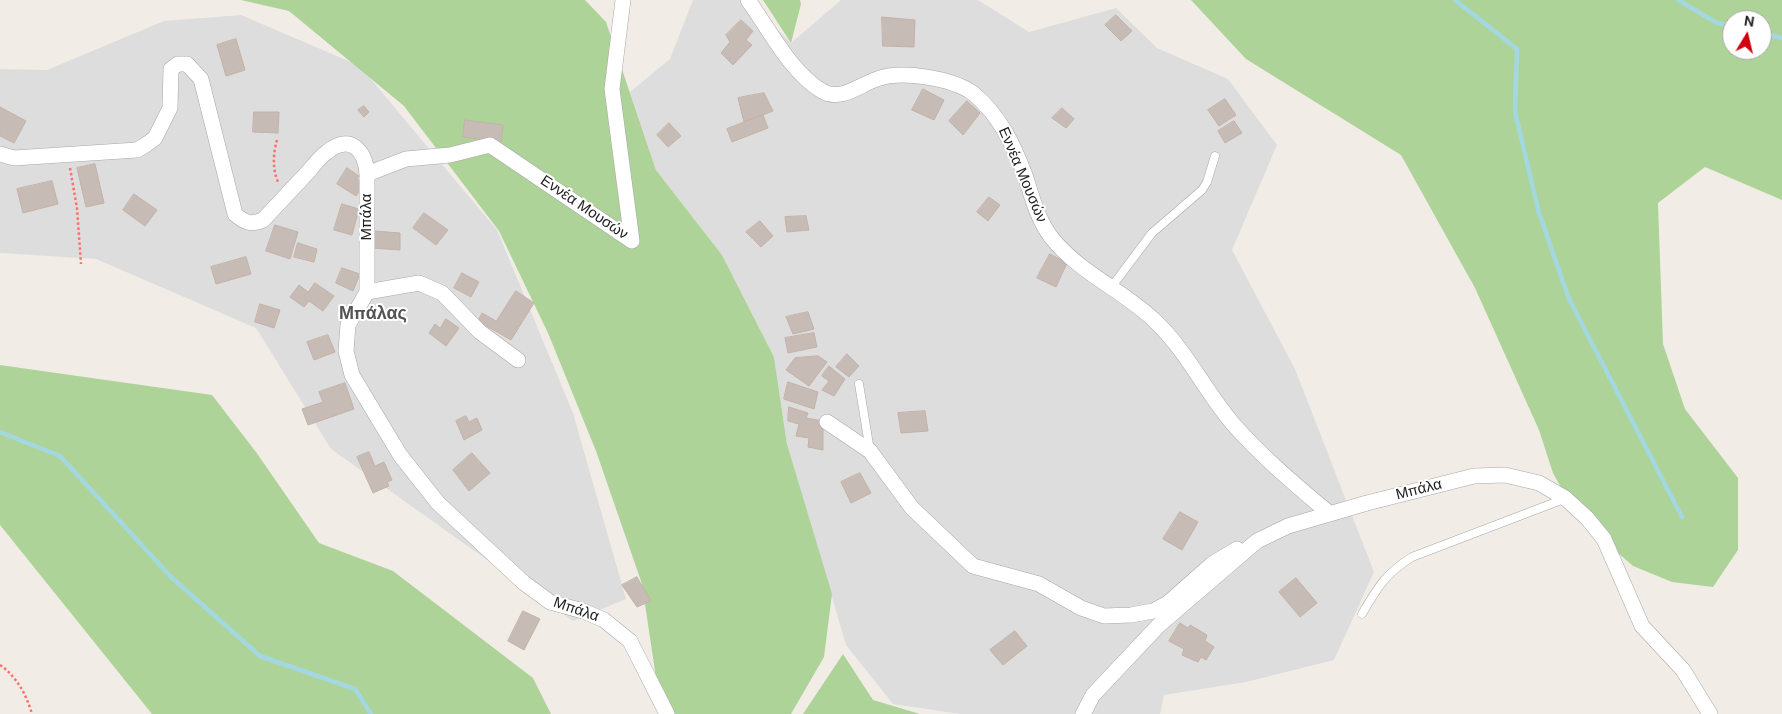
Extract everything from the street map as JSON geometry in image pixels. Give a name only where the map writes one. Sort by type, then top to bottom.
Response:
[{"type":"street","name":"Εννέα Μουσών","points":[[367,174],[406,158],[450,155],[490,145],[632,241],[612,89],[624,0]]},
{"type":"street","name":"Εννέα Μουσών","points":[[748,0],[792,63],[821,90],[833,96],[844,94],[878,78],[899,76],[951,82],[972,92],[990,109],[1008,134],[1041,223],[1051,237],[1066,254],[1155,321],[1174,342],[1234,425],[1274,466],[1330,514]]},
{"type":"street","name":"Μπάλα","points":[[0,154],[14,158],[137,150],[155,138],[170,108],[172,69],[178,64],[187,64],[202,79],[235,214],[244,222],[254,224],[264,220],[327,152],[342,144],[352,145],[361,150],[366,162],[367,174],[367,292],[348,325],[346,351],[352,375],[400,455],[438,502],[524,583],[550,602],[583,610],[604,620],[630,641],[667,714]]},
{"type":"street","points":[[367,292],[419,283],[442,293],[480,332],[518,360]]},
{"type":"street","points":[[827,422],[870,451],[912,508],[974,566],[1039,584],[1081,608],[1104,616],[1131,615],[1154,611],[1168,603],[1227,553],[1257,541]]},
{"type":"street","name":"Μπάλα","points":[[1082,714],[1093,695],[1158,626],[1257,541],[1288,526],[1330,514],[1474,476],[1505,475],[1539,483],[1565,498],[1587,518],[1604,539],[1620,569],[1642,626],[1683,670],[1710,714]]},
{"type":"lane","points":[[1110,289],[1152,233],[1202,190],[1208,182],[1214,156]]},
{"type":"lane","points":[[858,384],[870,451]]},
{"type":"lane","points":[[1362,614],[1378,587],[1392,570],[1412,557],[1565,498]]},
{"type":"path","points":[[277,140],[274,151],[275,176],[285,197]]},
{"type":"path","points":[[68,154],[77,208],[81,264]]},
{"type":"path","points":[[0,665],[14,675],[32,714]]},
{"type":"shaded area","points":[[693,0],[748,0],[791,43],[841,0],[978,0],[1029,32],[1116,8],[1157,48],[1228,79],[1277,145],[1232,250],[1295,369],[1374,572],[1334,660],[1246,682],[1164,695],[1160,714],[960,714],[893,704],[846,645],[787,444],[774,357],[722,255],[656,170],[630,92],[670,59]]},
{"type":"shaded area","points":[[241,15],[360,66],[497,230],[573,413],[626,599],[573,621],[331,449],[256,328],[96,259],[0,253],[0,69],[47,70],[164,21]]},
{"type":"green space","points":[[241,0],[585,0],[606,22],[656,170],[722,255],[774,357],[787,444],[832,594],[824,657],[791,714],[671,714],[659,698],[642,584],[596,451],[548,333],[499,231],[404,106],[289,11]]},
{"type":"green space","points":[[763,0],[800,0],[801,4],[791,43]]},
{"type":"green space","points":[[1191,0],[1782,0],[1782,200],[1705,167],[1658,203],[1663,344],[1685,409],[1738,478],[1738,550],[1713,587],[1672,582],[1633,566],[1578,518],[1553,473],[1539,430],[1475,288],[1401,155],[1246,59]]},
{"type":"green space","points":[[0,365],[212,395],[256,452],[319,543],[393,571],[533,678],[551,714],[152,714],[0,525]]},
{"type":"green space","points":[[843,654],[873,700],[920,714],[803,714]]},
{"type":"building","points":[[1116,15],[1132,31],[1121,41],[1105,25]]},
{"type":"building","points":[[882,17],[915,20],[914,47],[883,46]]},
{"type":"building","points":[[741,20],[753,31],[746,40],[752,45],[733,65],[721,53],[730,42],[726,35]]},
{"type":"building","points":[[236,39],[245,70],[226,76],[217,45]]},
{"type":"building","points":[[923,89],[944,100],[934,120],[912,110]]},
{"type":"building","points":[[764,93],[773,111],[744,122],[738,98]]},
{"type":"building","points":[[1225,99],[1236,115],[1219,126],[1208,110]]},
{"type":"building","points":[[967,101],[980,113],[963,135],[949,121]]},
{"type":"building","points":[[364,106],[369,112],[364,117],[358,110]]},
{"type":"building","points":[[0,107],[26,121],[14,143],[0,136]]},
{"type":"building","points":[[1062,108],[1074,119],[1066,128],[1052,118]]},
{"type":"building","points":[[254,112],[279,112],[278,133],[253,132]]},
{"type":"building","points":[[763,115],[768,128],[732,142],[727,129]]},
{"type":"building","points":[[465,120],[503,125],[501,142],[463,137]]},
{"type":"building","points":[[1234,121],[1242,133],[1225,143],[1218,131]]},
{"type":"building","points":[[669,123],[681,136],[668,147],[657,135]]},
{"type":"building","points":[[95,164],[104,203],[86,207],[77,168]]},
{"type":"building","points":[[347,168],[359,176],[357,179],[364,184],[356,196],[337,184]]},
{"type":"building","points":[[52,181],[58,204],[23,213],[17,189]]},
{"type":"building","points":[[134,194],[157,210],[145,226],[123,210]]},
{"type":"building","points":[[989,197],[1000,205],[988,221],[977,212]]},
{"type":"building","points":[[342,204],[359,209],[352,235],[334,230]]},
{"type":"building","points":[[424,213],[448,230],[436,245],[413,228]]},
{"type":"building","points":[[806,216],[809,230],[787,232],[785,217]]},
{"type":"building","points":[[760,221],[773,236],[761,247],[746,232]]},
{"type":"building","points":[[275,225],[298,232],[290,259],[266,251]]},
{"type":"building","points":[[374,231],[400,233],[400,250],[372,248]]},
{"type":"building","points":[[298,243],[317,249],[314,262],[294,257]]},
{"type":"building","points":[[1050,254],[1067,263],[1056,287],[1037,278]]},
{"type":"building","points":[[246,257],[251,274],[216,284],[211,267]]},
{"type":"building","points":[[342,268],[360,274],[353,291],[336,283]]},
{"type":"building","points":[[462,273],[479,282],[471,297],[454,288]]},
{"type":"building","points":[[315,283],[334,296],[323,311],[309,301],[304,307],[290,297],[299,285],[308,292]]},
{"type":"building","points":[[516,291],[534,303],[511,340],[478,321],[482,313],[496,321]]},
{"type":"building","points":[[260,304],[280,310],[274,328],[255,322]]},
{"type":"building","points":[[808,312],[814,329],[793,334],[786,317]]},
{"type":"building","points":[[446,319],[459,328],[446,346],[429,333],[435,324],[440,328]]},
{"type":"building","points":[[814,333],[817,347],[788,353],[785,338]]},
{"type":"building","points":[[328,335],[335,352],[314,360],[307,342]]},
{"type":"building","points":[[847,354],[859,366],[849,377],[836,367]]},
{"type":"building","points":[[818,356],[827,362],[809,386],[786,370],[795,358]]},
{"type":"building","points":[[829,366],[845,379],[834,396],[822,390],[829,381],[822,376]]},
{"type":"building","points":[[788,382],[818,392],[814,409],[784,399]]},
{"type":"building","points":[[345,383],[354,409],[308,425],[302,409],[323,402],[319,392]]},
{"type":"building","points":[[789,407],[808,413],[806,418],[823,421],[823,450],[808,447],[809,438],[796,436],[799,424],[788,421]]},
{"type":"building","points":[[925,411],[928,431],[901,433],[898,413]]},
{"type":"building","points":[[466,416],[469,422],[477,418],[482,430],[464,440],[456,421]]},
{"type":"building","points":[[369,452],[375,466],[384,462],[392,480],[387,482],[389,486],[373,493],[357,457]]},
{"type":"building","points":[[472,453],[490,473],[469,491],[453,470]]},
{"type":"building","points":[[860,473],[871,493],[851,503],[841,482]]},
{"type":"building","points":[[1180,512],[1198,522],[1182,550],[1163,539]]},
{"type":"building","points":[[637,577],[651,601],[637,607],[622,585]]},
{"type":"building","points":[[1296,578],[1317,603],[1300,617],[1279,592]]},
{"type":"building","points":[[523,611],[540,619],[524,650],[508,641]]},
{"type":"building","points":[[1180,623],[1188,628],[1190,625],[1207,635],[1205,641],[1214,647],[1206,660],[1201,657],[1198,662],[1182,655],[1184,649],[1169,641]]},
{"type":"building","points":[[1015,631],[1027,646],[1003,665],[990,650]]},
{"type":"waterway","points":[[1455,0],[1517,49],[1515,112],[1539,213],[1569,299],[1682,517]]},
{"type":"waterway","points":[[1678,0],[1717,23],[1722,24]]},
{"type":"waterway","points":[[1772,36],[1782,38]]},
{"type":"waterway","points":[[0,432],[60,456],[171,577],[260,656],[355,689],[371,714]]},
{"type":"district","name":"Μπάλας","points":[[373,314]]}]
